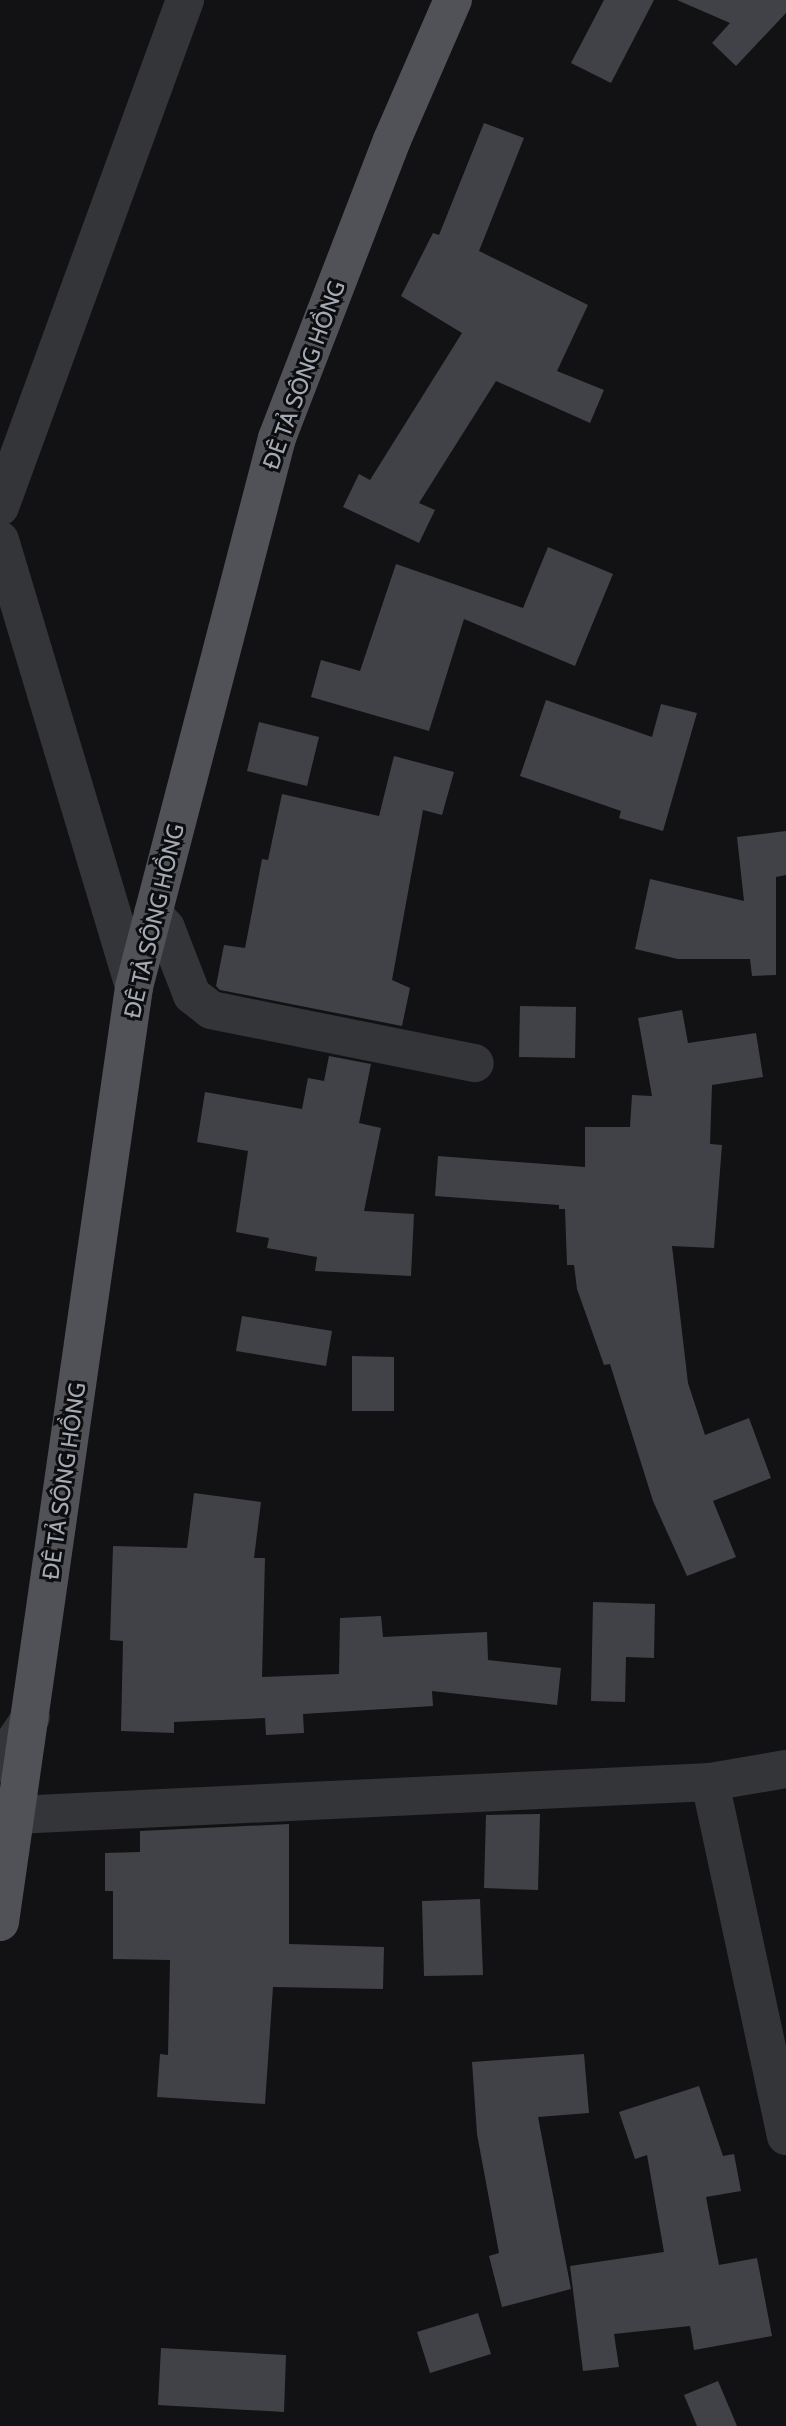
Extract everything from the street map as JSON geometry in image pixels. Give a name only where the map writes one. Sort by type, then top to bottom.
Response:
[{"type":"main road","name":"ĐÊ TẢ SÔNG HỒNG","points":[[0,1922],[134,987],[277,438],[392,140],[453,0]]},
{"type":"street","points":[[0,507],[185,0]]},
{"type":"street","points":[[0,540],[134,987]]},
{"type":"street","points":[[153,913],[166,928],[192,995],[211,1010],[475,1063]]},
{"type":"street","points":[[0,1763],[30,1717]]},
{"type":"street","points":[[15,1815],[710,1782],[786,1769]]},
{"type":"street","points":[[710,1782],[786,2136]]},
{"type":"building","points":[[604,0],[654,0],[611,83],[571,63]]},
{"type":"building","points":[[677,0],[786,0],[786,13],[736,66],[712,43],[730,23]]},
{"type":"building","points":[[484,123],[524,138],[479,251],[588,305],[557,371],[604,390],[590,423],[496,381],[419,503],[435,510],[419,543],[343,507],[359,474],[370,480],[462,333],[401,296],[433,233],[439,235]]},
{"type":"building","points":[[548,547],[613,574],[575,666],[464,619],[429,731],[311,697],[321,660],[360,671],[396,564],[523,608]]},
{"type":"building","points":[[546,700],[652,737],[661,704],[697,713],[663,831],[619,818],[621,811],[520,776]]},
{"type":"building","points":[[259,722],[319,737],[307,786],[247,771]]},
{"type":"building","points":[[394,756],[454,772],[442,815],[423,810],[392,980],[410,988],[402,1026],[220,990],[216,986],[224,945],[245,948],[262,859],[268,860],[282,794],[379,816]]},
{"type":"building","points":[[786,831],[786,875],[776,877],[776,975],[752,976],[750,959],[678,959],[635,949],[650,879],[744,901],[737,837]]},
{"type":"building","points":[[520,1006],[576,1007],[575,1058],[519,1057]]},
{"type":"building","points":[[682,1010],[688,1043],[756,1033],[763,1077],[712,1085],[710,1144],[722,1145],[714,1248],[672,1246],[688,1383],[705,1435],[749,1418],[771,1478],[713,1501],[736,1557],[687,1576],[653,1501],[610,1364],[604,1365],[577,1289],[574,1265],[567,1265],[565,1209],[559,1209],[559,1205],[435,1196],[438,1156],[585,1167],[585,1127],[630,1127],[632,1095],[652,1096],[638,1018]]},
{"type":"building","points":[[329,1056],[371,1064],[359,1123],[381,1128],[364,1211],[414,1214],[411,1276],[315,1271],[317,1257],[267,1248],[269,1238],[236,1232],[248,1151],[197,1142],[205,1092],[302,1109],[308,1078],[324,1081]]},
{"type":"building","points":[[242,1316],[332,1331],[326,1366],[236,1351]]},
{"type":"building","points":[[352,1356],[394,1357],[394,1411],[352,1411]]},
{"type":"building","points":[[194,1493],[261,1502],[254,1558],[265,1558],[262,1677],[339,1674],[340,1618],[381,1616],[383,1637],[487,1632],[488,1660],[561,1668],[557,1705],[432,1691],[433,1706],[303,1714],[304,1733],[266,1735],[265,1718],[174,1722],[174,1733],[121,1731],[123,1641],[110,1640],[113,1546],[187,1548]]},
{"type":"building","points":[[593,1602],[655,1604],[654,1658],[626,1657],[625,1702],[591,1701]]},
{"type":"building","points":[[540,1814],[538,1890],[484,1888],[486,1815]]},
{"type":"building","points":[[289,1824],[289,1944],[384,1947],[383,1989],[273,1987],[265,2104],[157,2097],[160,2054],[168,2055],[170,1960],[113,1959],[113,1891],[105,1891],[105,1853],[140,1852],[140,1831]]},
{"type":"building","points":[[480,1899],[483,1975],[424,1976],[422,1901]]},
{"type":"building","points":[[584,2054],[589,2113],[538,2117],[571,2289],[502,2307],[489,2256],[499,2253],[477,2134],[472,2062]]},
{"type":"building","points":[[699,2086],[723,2156],[734,2154],[741,2191],[706,2197],[719,2265],[757,2258],[772,2336],[694,2350],[690,2326],[614,2334],[619,2367],[583,2371],[570,2266],[664,2252],[647,2155],[635,2159],[619,2112]]},
{"type":"building","points":[[478,2313],[491,2354],[430,2373],[417,2332]]},
{"type":"building","points":[[161,2348],[286,2355],[284,2412],[158,2405]]},
{"type":"building","points":[[718,2381],[737,2426],[697,2426],[684,2395]]}]
